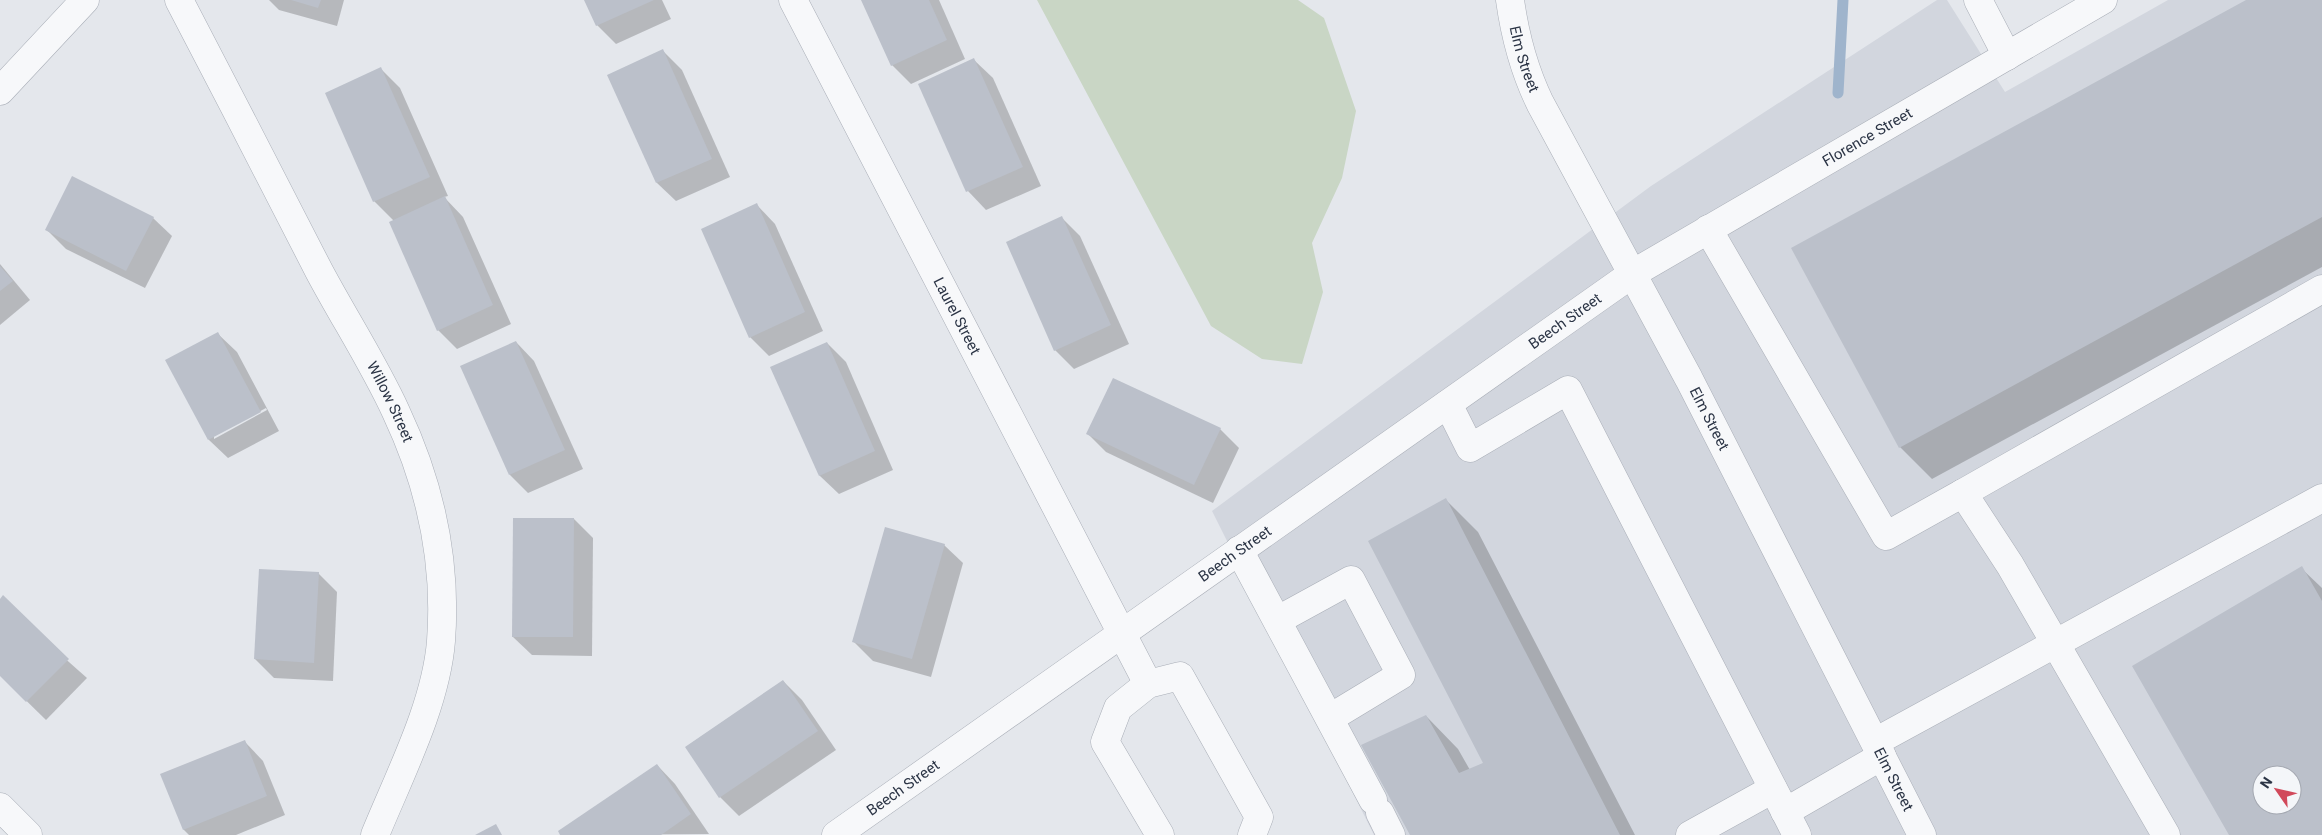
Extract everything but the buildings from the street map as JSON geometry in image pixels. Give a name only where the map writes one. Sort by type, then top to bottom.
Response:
[{"type":"street","points":[[0,91],[85,0]]},
{"type":"street","name":"Willow Street","points":[[179,0],[340,311],[396,411],[425,486],[438,538],[443,591],[441,644],[431,696],[375,835]]},
{"type":"street","name":"Laurel Street","points":[[793,0],[1148,684]]},
{"type":"street","name":"Elm Street","points":[[1510,0],[1514,28],[1528,79],[1693,387],[1922,835]]},
{"type":"street","points":[[1978,0],[2007,56]]},
{"type":"street","name":"Florence Street","points":[[1632,274],[2104,0]]},
{"type":"street","points":[[1708,229],[1886,536],[2322,289]]},
{"type":"street","name":"Beech Street","points":[[836,835],[1632,274]]},
{"type":"street","points":[[1448,404],[1470,448],[1568,390],[1789,821]]},
{"type":"street","points":[[1964,493],[2010,565],[2166,835]]},
{"type":"street","points":[[1690,835],[1789,821],[1878,749],[2055,644],[2322,498]]},
{"type":"street","points":[[1239,550],[1381,816]]},
{"type":"street","points":[[1278,620],[1351,580],[1402,675],[1330,718]]},
{"type":"street","points":[[1160,835],[1105,742],[1118,708],[1148,684],[1180,676],[1259,817],[1252,835]]},
{"type":"street","points":[[0,807],[28,835]]},
{"type":"shaded area","points":[[1937,0],[1947,0],[2005,92],[2168,0],[2322,0],[2322,835],[1374,835],[1212,511],[1651,186]]},
{"type":"green space","points":[[1037,0],[1298,0],[1324,18],[1356,111],[1342,178],[1312,243],[1323,292],[1302,364],[1262,359],[1211,326]]},
{"type":"waterway","points":[[1838,93],[1843,0]]}]
